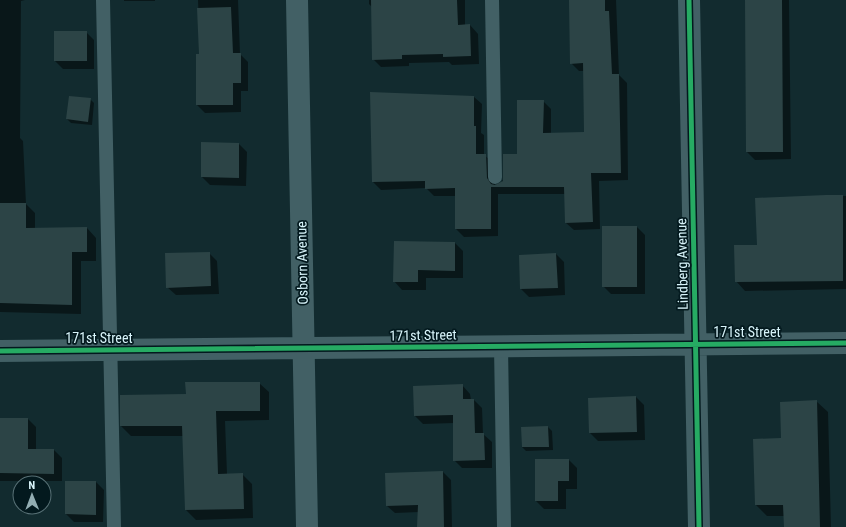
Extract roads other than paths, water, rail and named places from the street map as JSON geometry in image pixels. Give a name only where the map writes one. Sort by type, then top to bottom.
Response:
[{"type":"street","name":"Osborn Avenue","points":[[296,0],[307,527]]},
{"type":"street","name":"Lindberg Avenue","points":[[689,0],[699,527]]},
{"type":"street","name":"171st Street","points":[[0,351],[846,343]]},
{"type":"lane","points":[[103,0],[114,527]]},
{"type":"lane","points":[[492,0],[495,177]]},
{"type":"lane","points":[[501,347],[504,527]]}]
